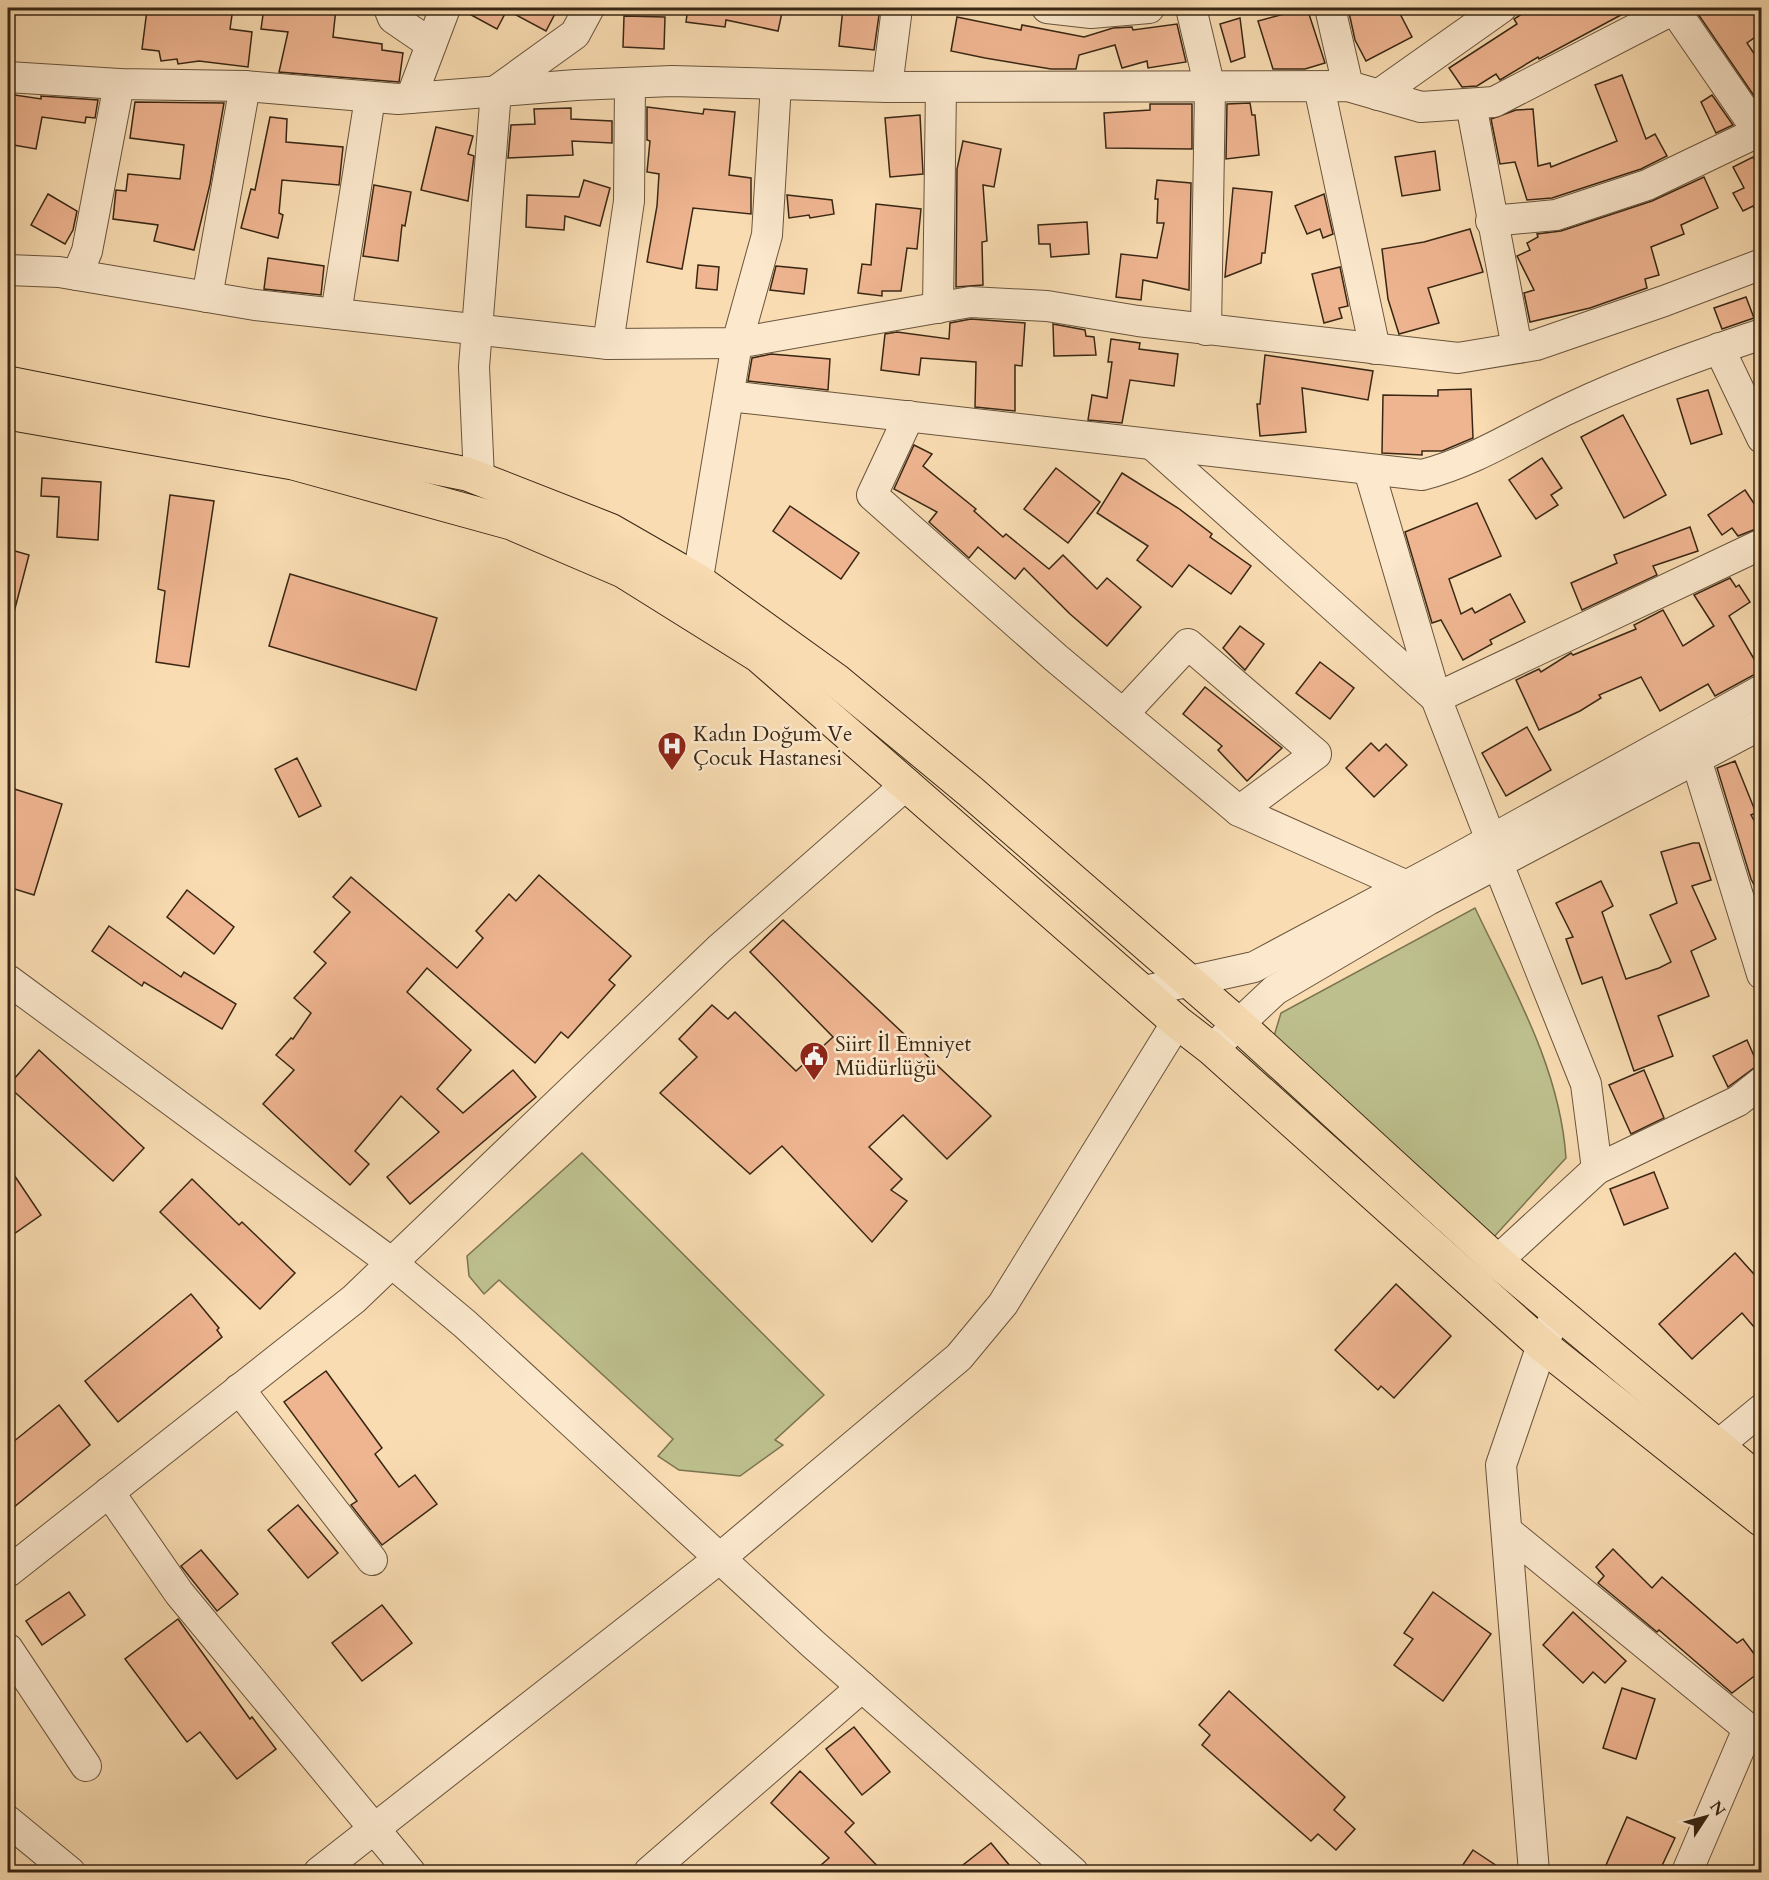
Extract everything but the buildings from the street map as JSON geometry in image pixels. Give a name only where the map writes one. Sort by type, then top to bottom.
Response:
[{"type":"main road","points":[[8,383],[391,458],[479,478],[610,530],[697,580],[837,681],[980,800],[1190,981],[1497,1261],[1761,1483]]},
{"type":"main road","points":[[8,413],[293,463],[511,522],[623,571],[692,613],[759,656],[1145,991],[1177,1022],[1212,1049],[1542,1345],[1761,1520]]},
{"type":"street","points":[[389,8],[393,18],[431,44]]},
{"type":"street","points":[[411,98],[445,8]]},
{"type":"street","points":[[479,478],[474,367],[495,92],[575,34],[589,8]]},
{"type":"street","points":[[887,87],[897,8]]},
{"type":"street","points":[[1047,8],[1092,13],[1149,8]]},
{"type":"street","points":[[1191,8],[1210,88],[1206,330]]},
{"type":"street","points":[[1330,8],[1348,86]]},
{"type":"street","points":[[1378,95],[1501,8]]},
{"type":"street","points":[[8,77],[119,84],[246,86],[370,98],[411,98],[630,83],[887,87],[1348,86],[1421,107],[1494,102],[1675,8],[1760,133],[1647,185],[1556,215],[1491,221]]},
{"type":"street","points":[[608,344],[629,201],[630,83]]},
{"type":"street","points":[[76,275],[87,251],[119,84]]},
{"type":"street","points":[[692,613],[737,343],[767,235],[776,84]]},
{"type":"street","points":[[207,297],[246,86]]},
{"type":"street","points":[[938,308],[941,87]]},
{"type":"street","points":[[1319,87],[1375,349]]},
{"type":"street","points":[[336,314],[370,98]]},
{"type":"street","points":[[1471,104],[1491,221],[1517,348]]},
{"type":"street","points":[[8,270],[76,275],[207,297],[336,314],[608,344],[737,343],[970,302],[1047,306],[1206,330],[1458,358],[1536,345],[1654,305],[1761,264]]},
{"type":"street","points":[[729,396],[1422,475],[1456,466],[1568,409],[1719,348],[1761,334]]},
{"type":"street","points":[[1719,348],[1761,438]]},
{"type":"street","points":[[909,416],[872,495],[1123,714],[1239,811],[1407,886]]},
{"type":"street","points":[[1154,446],[1436,698]]},
{"type":"street","points":[[1369,470],[1436,698],[1586,1084],[1598,1169]]},
{"type":"street","points":[[1436,698],[1761,544]]},
{"type":"street","points":[[1123,714],[1188,644],[1316,754],[1239,811]]},
{"type":"street","points":[[1212,1049],[1237,1023],[1275,990],[1428,900],[1494,852],[1761,690]]},
{"type":"street","points":[[1145,991],[1254,967],[1407,886],[1494,852],[1696,759],[1761,724]]},
{"type":"street","points":[[1696,759],[1761,974]]},
{"type":"street","points":[[8,1572],[354,1299],[719,949],[907,784]]},
{"type":"street","points":[[8,980],[392,1263],[549,1399],[862,1687],[1073,1872]]},
{"type":"street","points":[[320,1872],[720,1558],[958,1357],[1003,1304],[1177,1022]]},
{"type":"street","points":[[1497,1261],[1598,1169],[1738,1101],[1761,1082]]},
{"type":"street","points":[[1534,1872],[1501,1465],[1542,1345],[1558,1311]]},
{"type":"street","points":[[239,1389],[372,1560]]},
{"type":"street","points":[[1717,1446],[1761,1409]]},
{"type":"street","points":[[109,1492],[179,1593],[410,1872]]},
{"type":"street","points":[[1507,1531],[1755,1734],[1687,1872]]},
{"type":"street","points":[[8,1649],[86,1766]]},
{"type":"street","points":[[649,1872],[862,1687]]},
{"type":"street","points":[[8,1821],[70,1872]]},
{"type":"green space","points":[[1475,908],[1519,999],[1545,1060],[1555,1092],[1566,1158],[1492,1239],[1271,1046],[1281,1013]]},
{"type":"green space","points":[[582,1153],[824,1395],[775,1440],[783,1445],[740,1476],[679,1470],[658,1456],[673,1439],[499,1280],[484,1294],[469,1276],[467,1256]]},
{"type":"place","name":"Kadın Doğum Ve Çocuk Hastanesi","points":[[672,772]]},
{"type":"place","name":"Siirt İl Emniyet Müdürlüğü","points":[[814,1082]]}]
